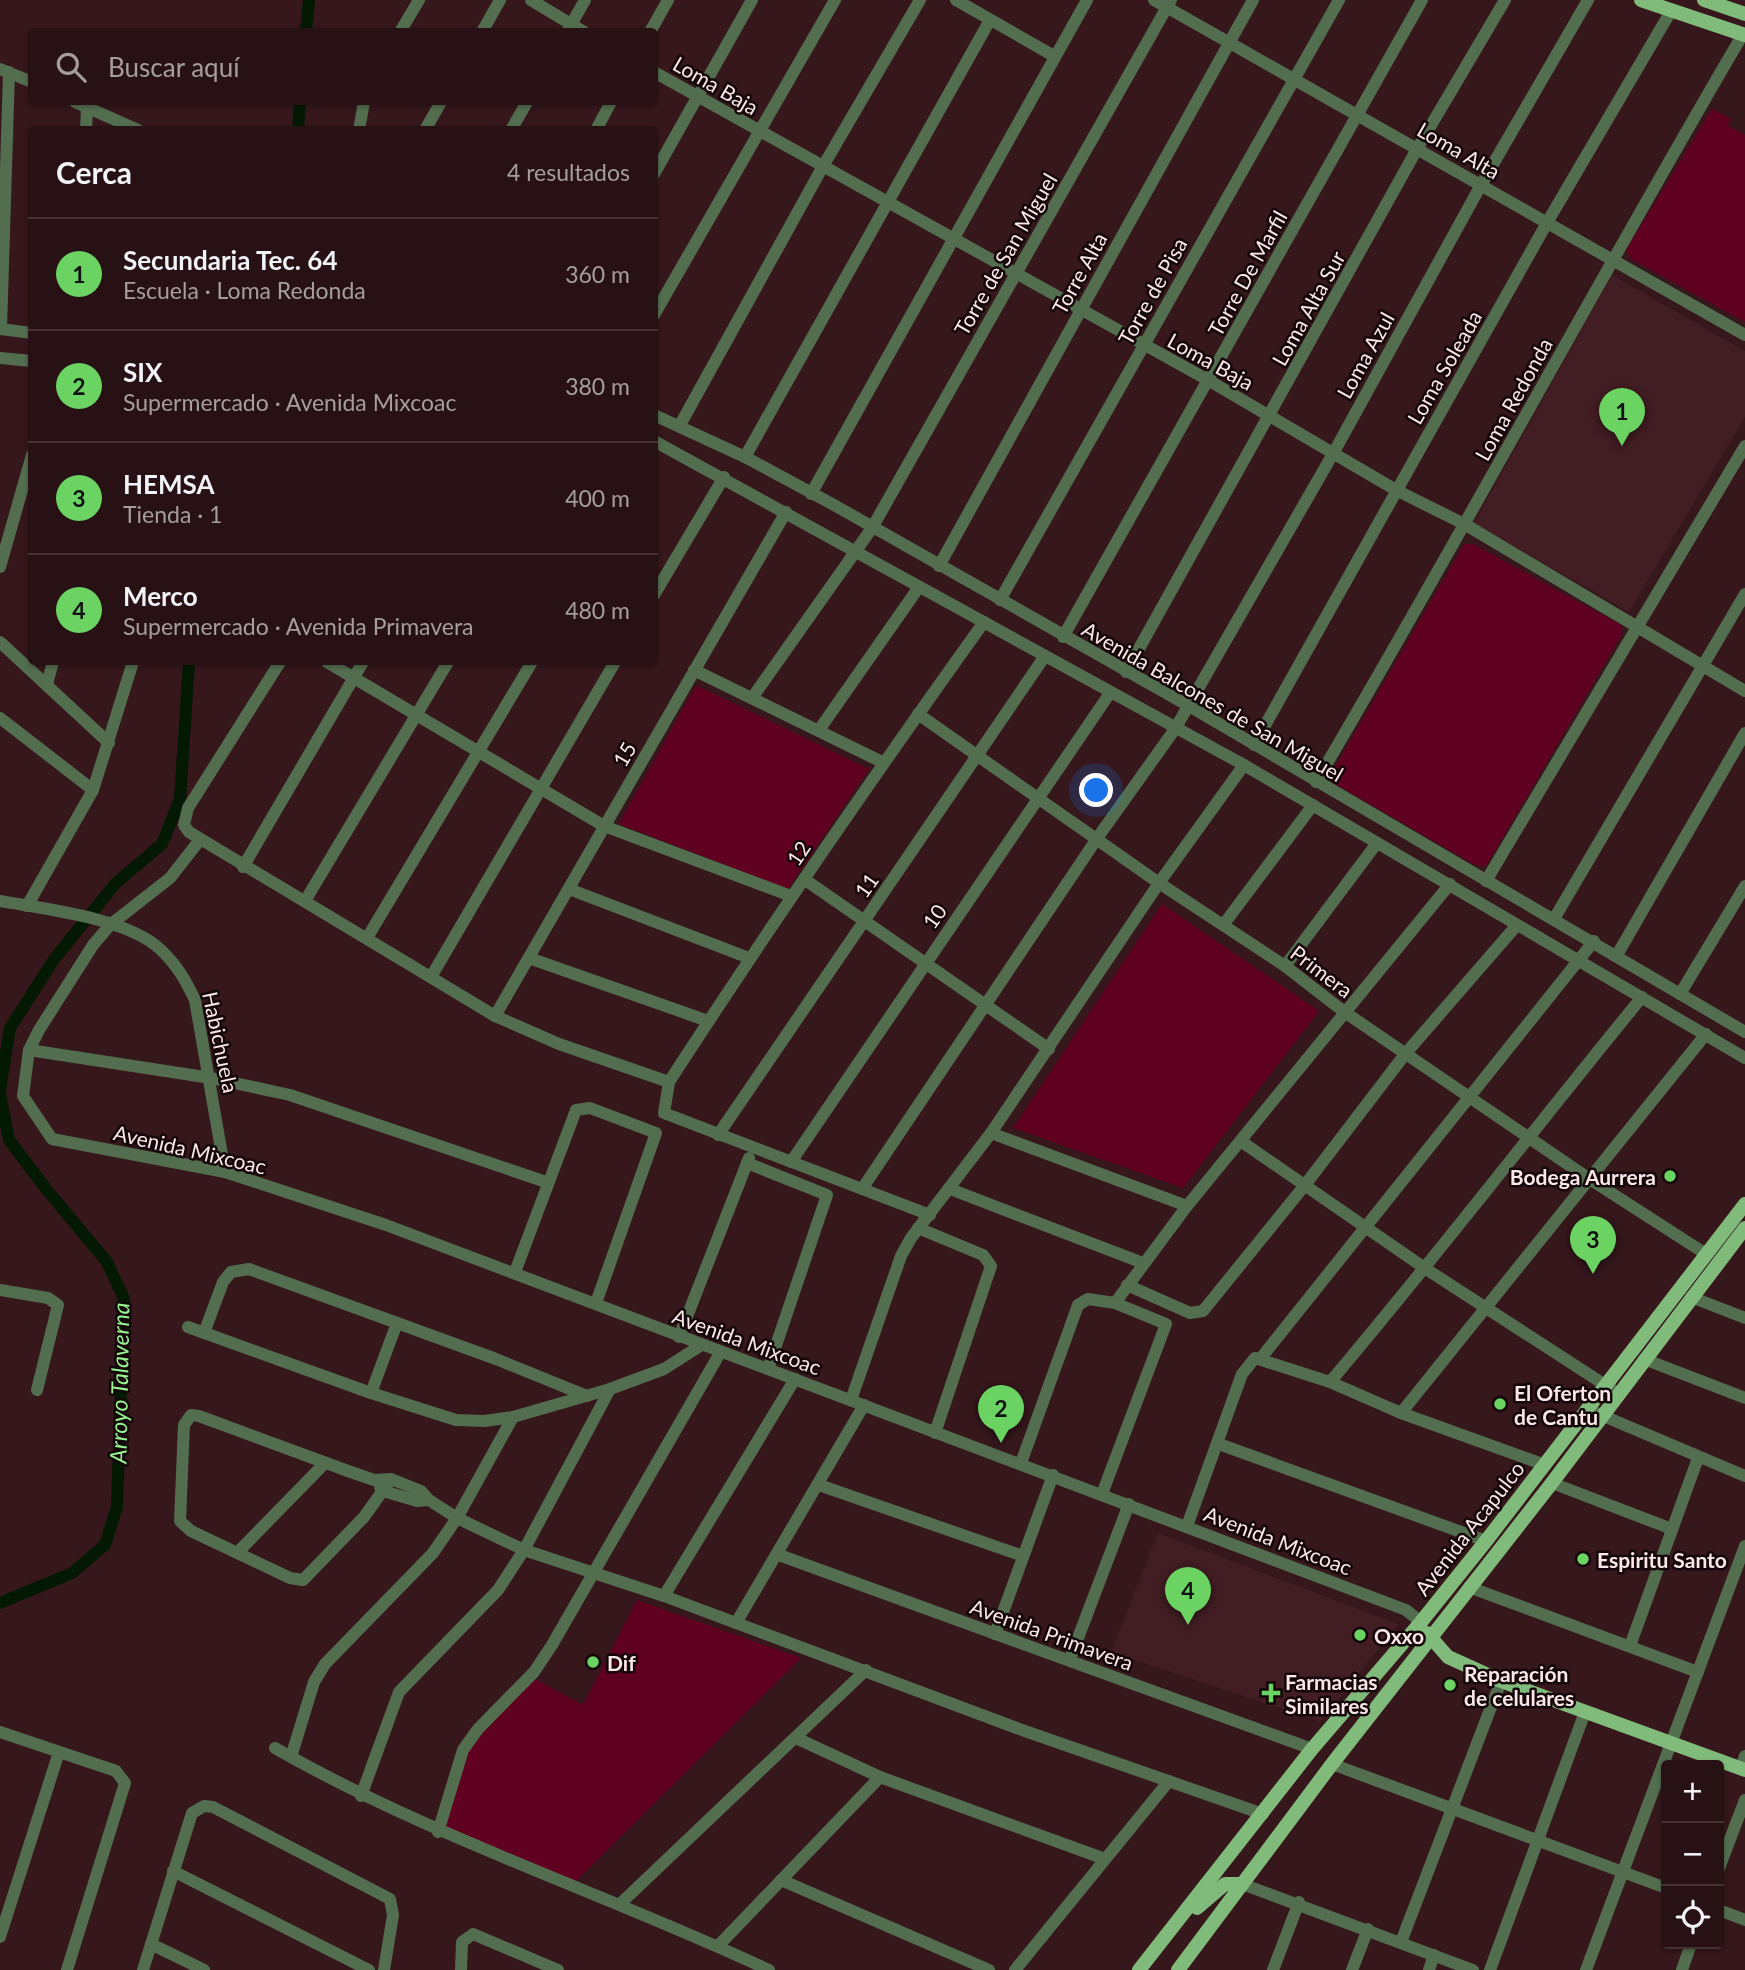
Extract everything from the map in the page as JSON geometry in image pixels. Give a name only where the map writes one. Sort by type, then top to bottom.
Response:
[{"type":"main road","points":[[1641,0],[1744,35]]},
{"type":"main road","points":[[1704,0],[1745,14]]},
{"type":"main road","name":"Avenida Acapulco","points":[[1139,1970],[1312,1749],[1421,1622],[1486,1541],[1745,1204]]},
{"type":"main road","name":"Avenida Acapulco","points":[[1178,1970],[1332,1764],[1552,1483],[1691,1297],[1743,1234]]},
{"type":"main road","points":[[1421,1622],[1430,1639],[1458,1663],[1672,1744],[1743,1765]]},
{"type":"main road","points":[[1168,1932],[1178,1929],[1217,1889],[1231,1882],[1242,1884]]},
{"type":"street","points":[[402,28],[419,0]]},
{"type":"street","points":[[483,28],[499,0]]},
{"type":"street","points":[[531,0],[569,28],[585,0]]},
{"type":"street","points":[[652,28],[668,0]]},
{"type":"street","points":[[658,167],[752,0]]},
{"type":"street","points":[[658,308],[835,0]]},
{"type":"street","points":[[680,425],[822,168],[920,0]]},
{"type":"street","points":[[956,0],[1054,56]]},
{"type":"street","points":[[811,494],[1087,0]]},
{"type":"street","name":"Loma Alta","points":[[1154,0],[1169,4],[1228,41],[1745,335]]},
{"type":"street","name":"Torre Alta","points":[[939,566],[1253,0]]},
{"type":"street","name":"Torre de Pisa","points":[[1000,600],[1339,0]]},
{"type":"street","name":"Torre De Marfil","points":[[1063,637],[1422,0]]},
{"type":"street","name":"Loma Alta Sur","points":[[1126,673],[1417,149],[1505,0]]},
{"type":"street","name":"Loma Azul","points":[[862,1189],[1098,837],[1175,729],[1334,452],[1480,185],[1588,0]]},
{"type":"street","name":"Torre de San Miguel","points":[[752,698],[872,528],[1169,4]]},
{"type":"street","name":"Loma Soleada","points":[[1254,745],[1395,490],[1671,11]]},
{"type":"street","points":[[745,457],[990,20]]},
{"type":"street","name":"Loma Redonda","points":[[1316,782],[1466,525],[1612,259],[1744,35]]},
{"type":"street","points":[[28,80],[4,70],[1,329],[28,332]]},
{"type":"street","name":"Loma Baja","points":[[658,74],[1080,312],[1208,380],[1395,490],[1466,525],[1745,691]]},
{"type":"street","points":[[81,105],[85,126]]},
{"type":"street","points":[[83,105],[129,126]]},
{"type":"street","points":[[360,126],[363,105]]},
{"type":"street","points":[[427,126],[440,105]]},
{"type":"street","points":[[514,126],[525,105]]},
{"type":"street","points":[[598,126],[609,105]]},
{"type":"street","points":[[0,358],[28,360]]},
{"type":"street","name":"Avenida Balcones de San Miguel","points":[[658,417],[745,457],[1189,706],[1744,1029]]},
{"type":"street","name":"Avenida Balcones de San Miguel","points":[[658,445],[723,477],[1244,765],[1745,1058]]},
{"type":"street","points":[[1486,881],[1745,446]]},
{"type":"street","points":[[0,567],[28,469]]},
{"type":"street","points":[[658,588],[723,477]]},
{"type":"street","name":"15","points":[[495,1016],[786,512]]},
{"type":"street","points":[[819,730],[919,587]]},
{"type":"street","points":[[1554,919],[1745,594]]},
{"type":"street","name":"12","points":[[718,1135],[664,1114],[668,1082],[882,762],[984,622]]},
{"type":"street","points":[[0,642],[109,743]]},
{"type":"street","name":"11","points":[[718,1135],[1045,656]]},
{"type":"street","points":[[47,684],[52,665]]},
{"type":"street","points":[[27,906],[93,790],[132,665]]},
{"type":"street","points":[[278,665],[188,808],[184,825],[200,841],[495,1016],[559,1044],[668,1082]]},
{"type":"street","points":[[332,665],[604,827],[791,896]]},
{"type":"street","points":[[243,867],[361,665]]},
{"type":"street","points":[[305,901],[446,665]]},
{"type":"street","points":[[367,938],[530,665]]},
{"type":"street","points":[[430,977],[613,665]]},
{"type":"street","points":[[694,670],[882,762]]},
{"type":"street","name":"10","points":[[791,1162],[1110,692]]},
{"type":"street","name":"Primera","points":[[918,714],[1098,837],[1159,883],[1285,966],[1343,1011],[1588,1178],[1706,1254]]},
{"type":"street","points":[[0,718],[93,790]]},
{"type":"street","points":[[1617,955],[1745,733]]},
{"type":"street","points":[[851,1400],[901,1256],[918,1228],[991,1133],[1159,883],[1244,765]]},
{"type":"street","points":[[1224,924],[1313,804]]},
{"type":"street","points":[[200,841],[170,878],[107,924],[29,1050],[211,1078],[290,1095],[546,1182]]},
{"type":"street","points":[[1285,966],[1377,843]]},
{"type":"street","points":[[804,879],[866,919],[1049,1049]]},
{"type":"street","points":[[1115,1303],[1187,1206],[1242,1142],[1343,1011],[1450,884]]},
{"type":"street","points":[[1680,994],[1745,886]]},
{"type":"street","points":[[569,889],[749,958]]},
{"type":"street","name":"Habichuela","points":[[0,901],[107,924],[159,948],[183,974],[195,1000],[211,1078],[225,1172]]},
{"type":"street","points":[[1127,1285],[1178,1308],[1198,1313],[1209,1306],[1406,1053],[1517,925]]},
{"type":"street","points":[[1261,1358],[1468,1095],[1594,941]]},
{"type":"street","points":[[529,958],[708,1021]]},
{"type":"street","points":[[1331,1382],[1426,1269],[1528,1136],[1642,998]]},
{"type":"street","points":[[1401,1413],[1484,1306],[1706,1034]]},
{"type":"street","name":"Avenida Mixcoac","points":[[29,1050],[23,1096],[47,1135],[59,1140],[225,1172],[515,1272],[700,1346],[1021,1463],[1406,1610],[1421,1622]]},
{"type":"street","points":[[515,1272],[570,1118],[576,1110],[590,1108],[656,1133],[596,1303]]},
{"type":"street","points":[[991,1133],[1187,1206]]},
{"type":"street","points":[[718,1135],[930,1215]]},
{"type":"street","points":[[1242,1142],[1426,1269],[1619,1394]]},
{"type":"street","points":[[679,1337],[753,1148]]},
{"type":"street","points":[[747,1164],[827,1195],[768,1369]]},
{"type":"street","points":[[950,1189],[1143,1263]]},
{"type":"street","points":[[918,1228],[989,1260],[990,1274],[935,1433]]},
{"type":"street","points":[[1725,1229],[1743,1234]]},
{"type":"street","points":[[204,1333],[223,1282],[231,1272],[249,1269],[587,1396]]},
{"type":"street","points":[[0,1290],[48,1298],[58,1305],[37,1390]]},
{"type":"street","points":[[1691,1297],[1745,1318]]},
{"type":"street","points":[[1021,1463],[1079,1306],[1087,1298],[1115,1303],[1166,1324],[1102,1494]]},
{"type":"street","points":[[371,1393],[397,1323]]},
{"type":"street","points":[[187,1327],[371,1393],[456,1420],[485,1421],[513,1417],[587,1396],[664,1369],[700,1346]]},
{"type":"street","points":[[438,1832],[463,1750],[478,1729],[534,1672],[595,1572],[720,1353]]},
{"type":"street","points":[[1188,1526],[1242,1374],[1250,1361],[1261,1358],[1331,1382],[1401,1413],[1545,1465]]},
{"type":"street","points":[[1644,1359],[1745,1398]]},
{"type":"street","points":[[664,1596],[795,1379]]},
{"type":"street","points":[[361,1796],[399,1692],[498,1590],[524,1550],[610,1389]]},
{"type":"street","points":[[736,1623],[779,1555],[864,1405]]},
{"type":"street","points":[[1588,1409],[1745,1476]]},
{"type":"street","points":[[391,1479],[363,1517],[303,1580],[290,1578],[191,1531],[180,1521],[182,1438],[187,1418],[199,1416],[374,1480],[391,1479],[421,1491],[429,1500],[457,1518],[524,1550],[664,1596],[1022,1730],[1263,1814]]},
{"type":"street","points":[[291,1757],[314,1682],[325,1664],[433,1553],[457,1518],[513,1417]]},
{"type":"street","points":[[1219,1444],[1486,1541]]},
{"type":"street","points":[[1630,1646],[1698,1458]]},
{"type":"street","points":[[237,1552],[325,1463]]},
{"type":"street","points":[[995,1634],[1053,1475]]},
{"type":"street","points":[[374,1480],[383,1490],[417,1501],[429,1500]]},
{"type":"street","points":[[1552,1483],[1672,1529]]},
{"type":"street","points":[[819,1485],[1023,1556]]},
{"type":"street","points":[[1070,1659],[1129,1504]]},
{"type":"street","points":[[1586,1970],[1745,1546]]},
{"type":"street","name":"Avenida Primavera","points":[[779,1555],[1312,1749]]},
{"type":"street","points":[[1469,1587],[1698,1672]]},
{"type":"street","points":[[620,1904],[866,1670]]},
{"type":"street","points":[[1401,1942],[1501,1681]]},
{"type":"street","points":[[1490,1970],[1585,1712]]},
{"type":"street","points":[[0,1732],[116,1771],[125,1783],[67,1970]]},
{"type":"street","points":[[796,1738],[880,1777],[1105,1859]]},
{"type":"street","points":[[275,1748],[361,1796],[438,1832],[620,1904],[769,1970]]},
{"type":"street","points":[[0,1937],[59,1752]]},
{"type":"street","points":[[1332,1764],[1661,1886]]},
{"type":"street","points":[[718,1946],[880,1777]]},
{"type":"street","points":[[1015,1970],[1169,1782]]},
{"type":"street","points":[[1724,1855],[1745,1800]]},
{"type":"street","points":[[143,1970],[192,1813],[197,1808],[212,1807],[390,1899],[393,1915],[384,1970]]},
{"type":"street","points":[[173,1871],[369,1970]]},
{"type":"street","points":[[781,1880],[989,1970]]},
{"type":"street","points":[[1242,1884],[1299,1902],[1473,1970]]},
{"type":"street","points":[[1273,1970],[1299,1902]]},
{"type":"street","points":[[1724,1912],[1745,1920]]},
{"type":"street","points":[[1352,1970],[1368,1929]]},
{"type":"street","points":[[461,1970],[462,1942],[474,1934],[558,1970]]},
{"type":"street","points":[[151,1944],[204,1970]]},
{"type":"street","points":[[1682,1970],[1689,1949]]},
{"type":"street","points":[[1429,1970],[1434,1955]]},
{"type":"shaded area","points":[[1712,109],[1731,119],[1728,126],[1745,135],[1745,322],[1631,259],[1626,250]]},
{"type":"shaded area","points":[[1612,275],[1745,351],[1745,417],[1629,612],[1474,523]]},
{"type":"shaded area","points":[[1464,544],[1473,544],[1621,625],[1621,636],[1486,866],[1475,865],[1332,782],[1331,774]]},
{"type":"shaded area","points":[[696,685],[869,769],[788,889],[619,824]]},
{"type":"shaded area","points":[[1162,904],[1319,1011],[1183,1188],[1013,1128]]},
{"type":"shaded area","points":[[1158,1533],[1398,1624],[1321,1722],[1111,1652]]},
{"type":"shaded area","points":[[637,1600],[801,1658],[575,1882],[448,1834],[444,1818],[464,1753],[479,1732],[533,1678],[583,1705]]},
{"type":"waterway","name":"Arroyo Talaverna","points":[[306,28],[309,0]]},
{"type":"waterway","name":"Arroyo Talaverna","points":[[298,126],[300,105]]},
{"type":"waterway","name":"Arroyo Talaverna","points":[[0,1090],[10,1028],[55,958],[116,883],[162,844],[180,799],[189,665]]},
{"type":"waterway","name":"Arroyo Talaverna","points":[[0,1094],[9,1140],[107,1262],[124,1299],[117,1507],[105,1545],[72,1573],[0,1603]]},
{"type":"place","name":"Secundaria Tec. 64","points":[[1622,446]]},
{"type":"place","name":"Bodega Aurrera","points":[[1670,1176]]},
{"type":"place","name":"HEMSA","points":[[1593,1274]]},
{"type":"place","name":"El Oferton de Cantu","points":[[1500,1404]]},
{"type":"place","name":"SIX","points":[[1001,1443]]},
{"type":"place","name":"Espiritu Santo","points":[[1583,1559]]},
{"type":"place","name":"Merco","points":[[1188,1625]]},
{"type":"place","name":"Oxxo","points":[[1360,1635]]},
{"type":"place","name":"Dif","points":[[593,1662]]},
{"type":"place","name":"Reparación de celulares","points":[[1450,1685]]},
{"type":"place","name":"Farmacias Similares","points":[[1271,1693]]}]
